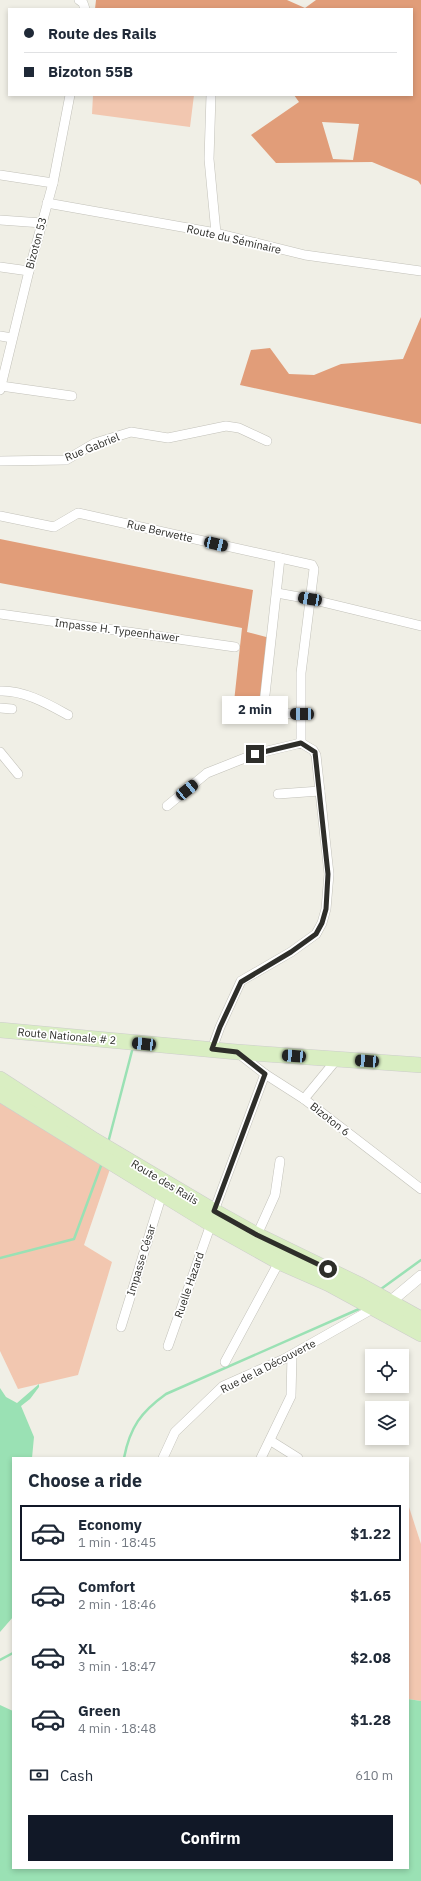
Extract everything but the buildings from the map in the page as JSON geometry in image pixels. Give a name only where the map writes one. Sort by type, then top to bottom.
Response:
[{"type":"main road","name":"Route Nationale # 2","points":[[0,1030],[237,1052],[421,1066]]},
{"type":"main road","name":"Route des Rails","points":[[0,1079],[93,1145]]},
{"type":"main road","name":"Route des Rails","points":[[0,1094],[93,1145],[212,1218],[279,1262],[329,1284],[357,1291]]},
{"type":"main road","name":"Route des Rails","points":[[114,1158],[162,1194],[212,1218],[257,1235],[357,1291],[421,1319]]},
{"type":"main road","name":"Route des Rails","points":[[383,1303],[421,1334]]},
{"type":"street","points":[[79,0],[83,3],[85,8]]},
{"type":"street","name":"Bizoton 53","points":[[0,388],[29,271],[53,183],[70,96]]},
{"type":"street","points":[[211,96],[209,159],[216,233]]},
{"type":"street","points":[[0,175],[53,183]]},
{"type":"street","name":"Route du Séminaire","points":[[47,203],[216,233],[305,255],[421,271]]},
{"type":"street","points":[[0,220],[42,223]]},
{"type":"street","points":[[0,267],[29,271]]},
{"type":"street","points":[[0,336],[12,338]]},
{"type":"street","points":[[0,388],[72,396]]},
{"type":"street","name":"Rue Gabriel","points":[[4,461],[66,460],[95,443],[131,432],[168,438],[226,426],[239,428],[266,441]]},
{"type":"street","name":"Rue Berwette","points":[[0,516],[54,527],[78,513],[312,565],[310,599],[300,673],[302,714],[301,743]]},
{"type":"street","points":[[280,558],[263,713],[302,714]]},
{"type":"street","points":[[276,593],[310,599],[421,626]]},
{"type":"street","name":"Impasse H. Typeenhawer","points":[[0,614],[235,647]]},
{"type":"street","points":[[0,691],[27,696],[49,704],[68,715]]},
{"type":"street","points":[[0,708],[12,709]]},
{"type":"street","points":[[167,806],[207,773],[255,754],[301,743],[315,752],[328,874],[326,909],[322,923],[316,934],[291,952],[241,982],[220,1027],[212,1049]]},
{"type":"street","points":[[0,752],[18,774]]},
{"type":"street","points":[[278,794],[320,792]]},
{"type":"street","name":"Bizoton 6","points":[[237,1052],[265,1074],[304,1098],[421,1189]]},
{"type":"street","points":[[304,1098],[337,1059]]},
{"type":"street","name":"Ruelle Hazard","points":[[168,1346],[212,1218],[265,1074]]},
{"type":"street","points":[[257,1235],[275,1195],[280,1161]]},
{"type":"street","name":"Impasse César","points":[[121,1327],[162,1194]]},
{"type":"street","points":[[225,1362],[279,1262]]},
{"type":"street","points":[[383,1303],[421,1276]]},
{"type":"street","name":"Rue de la Découverte","points":[[163,1457],[175,1432],[222,1386],[292,1355],[383,1303]]},
{"type":"street","points":[[262,1457],[271,1442],[291,1396],[292,1355]]},
{"type":"street","points":[[271,1442],[296,1457]]},
{"type":"shaded area","points":[[96,0],[287,0],[305,8],[95,8]]},
{"type":"shaded area","points":[[316,0],[421,0],[421,185],[418,181],[372,162],[276,163],[251,135],[299,102],[295,96],[413,96],[413,8],[305,8]],"holes":[[[322,122],[359,124],[353,160],[333,159]]]},
{"type":"shaded area","points":[[93,96],[194,96],[190,127],[92,114]]},
{"type":"shaded area","points":[[421,317],[421,424],[240,385],[251,350],[270,348],[289,374],[314,375],[341,364],[403,359]]},
{"type":"shaded area","points":[[0,539],[253,590],[247,632],[270,638],[260,713],[233,711],[242,628],[0,583]]},
{"type":"shaded area","points":[[0,1100],[110,1169],[84,1245],[112,1262],[78,1375],[18,1389],[0,1351]]},
{"type":"shaded area","points":[[39,1384],[39,1387],[30,1399],[21,1406],[34,1437],[32,1457],[12,1457],[12,1618],[0,1632],[0,1388],[6,1397],[17,1403]]},
{"type":"shaded area","points":[[409,1507],[421,1544],[421,1701],[409,1699]]},
{"type":"shaded area","points":[[409,1699],[421,1701],[421,1881],[0,1881],[0,1705],[12,1711],[12,1869],[409,1869]]},
{"type":"waterway","points":[[108,1143],[133,1047]]},
{"type":"waterway","points":[[0,1258],[74,1239],[102,1163]]},
{"type":"waterway","points":[[381,1289],[421,1260]]},
{"type":"waterway","points":[[124,1457],[133,1429],[138,1421],[150,1407],[166,1394],[359,1309]]},
{"type":"waterway","points":[[0,1660],[12,1654]]},
{"type":"route","points":[[255,754],[301,743],[315,752],[328,874],[326,909],[322,923],[316,934],[291,952],[258,970],[241,982],[220,1027],[212,1049],[237,1052],[265,1074],[214,1211],[257,1235],[328,1269]]}]
